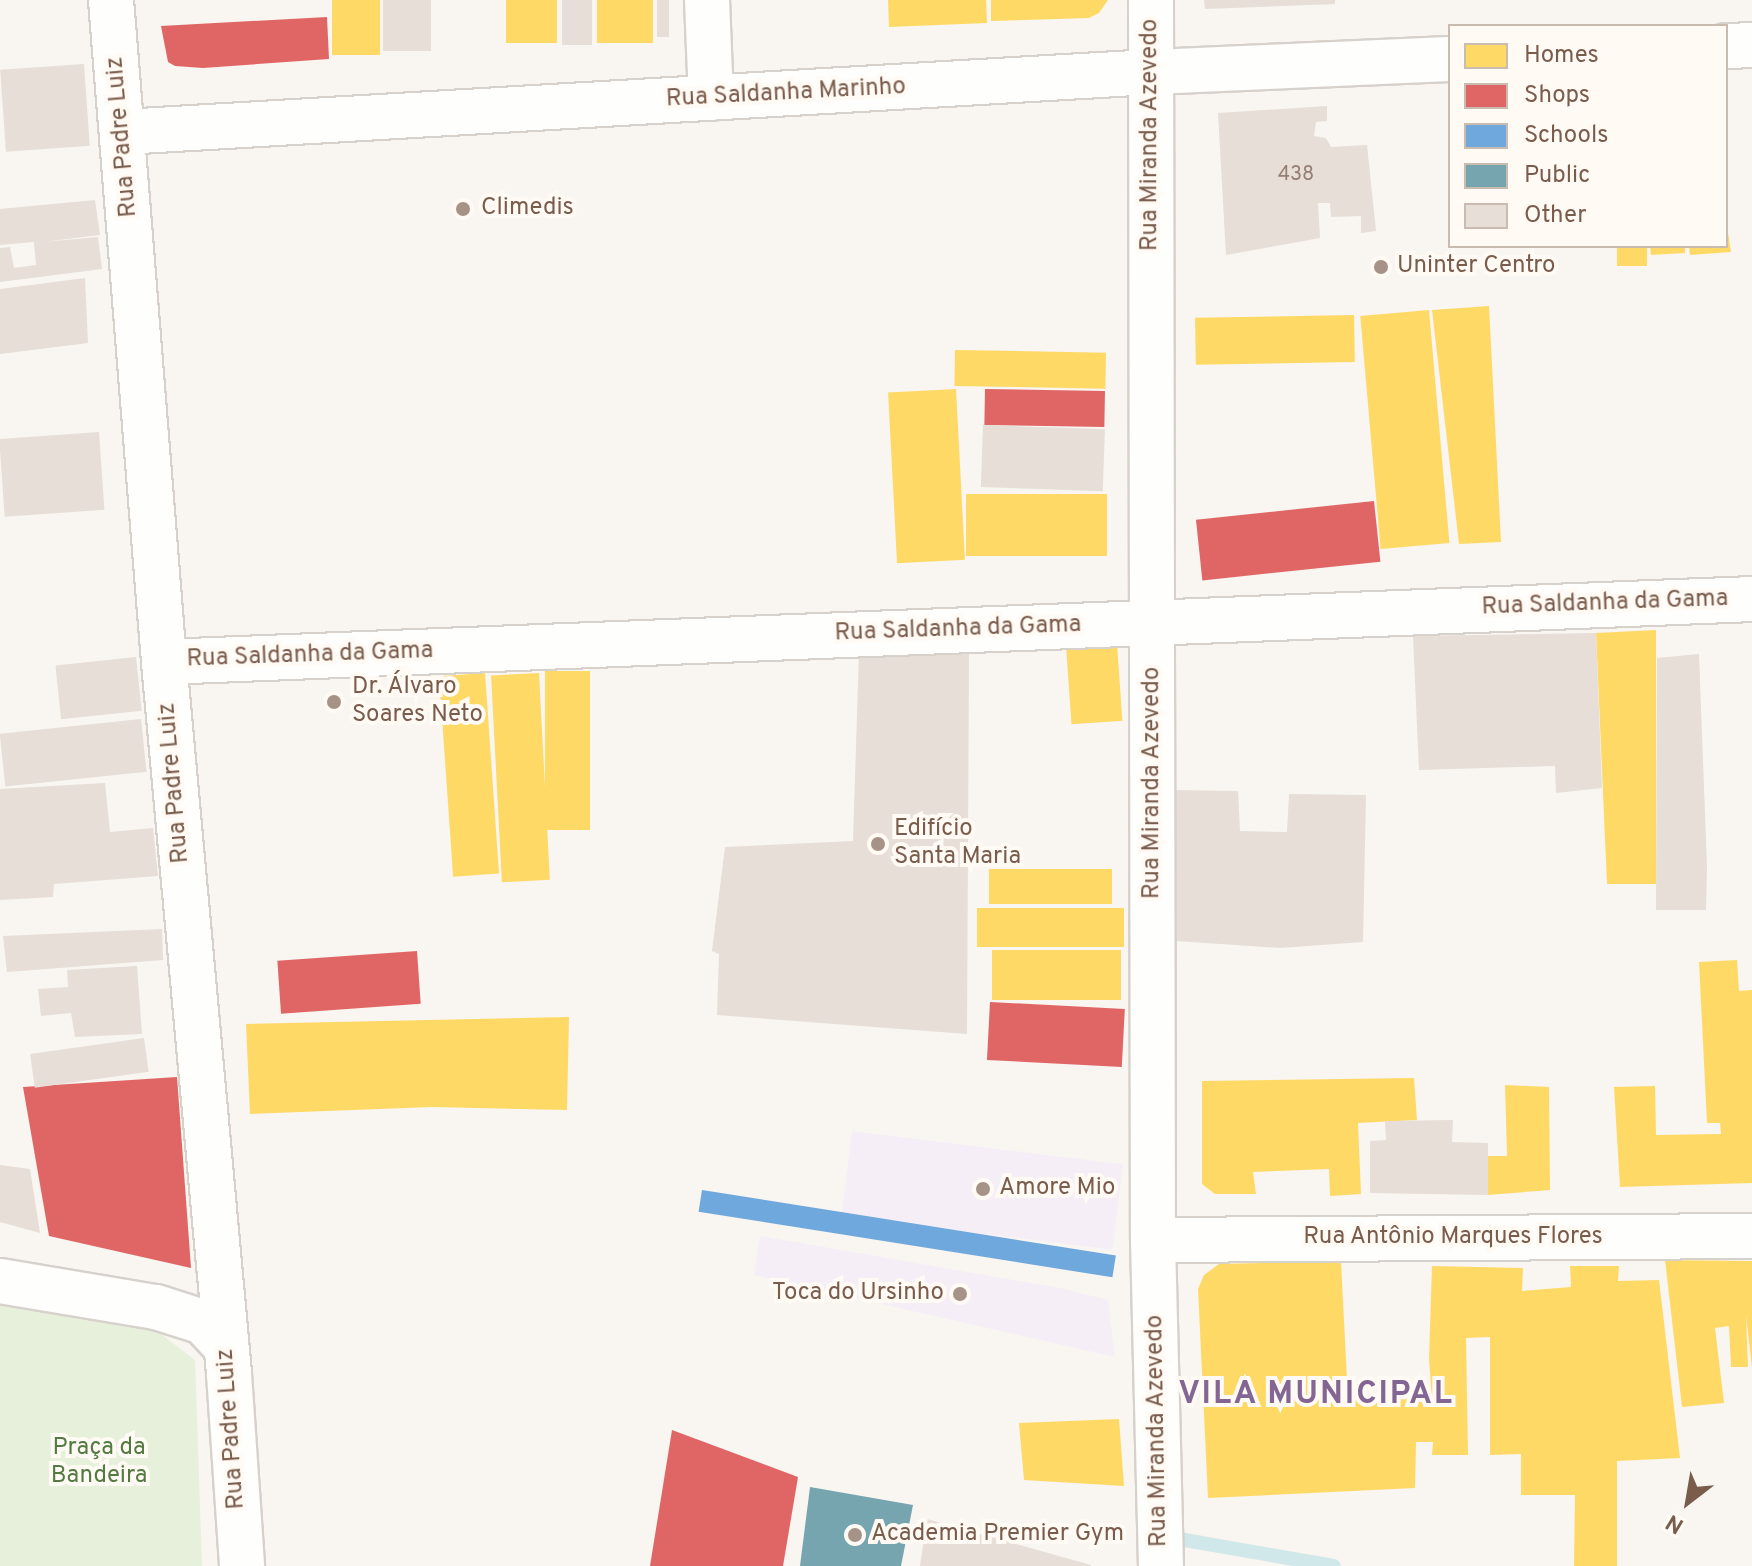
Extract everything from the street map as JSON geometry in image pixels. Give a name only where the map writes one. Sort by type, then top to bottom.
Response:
[{"type":"street","name":"Rua Padre Luiz","points":[[111,0],[242,1566]]},
{"type":"street","points":[[707,0],[711,98]]},
{"type":"street","name":"Rua Miranda Azevedo","points":[[1151,0],[1153,1240],[1161,1566]]},
{"type":"street","points":[[1728,46],[1752,45]]},
{"type":"street","name":"Rua Saldanha Marinho","points":[[123,132],[1152,72],[1448,59]]},
{"type":"street","name":"Rua Saldanha da Gama","points":[[164,662],[1752,599]]},
{"type":"street","name":"Rua Antônio Marques Flores","points":[[1153,1240],[1752,1236]]},
{"type":"street","points":[[0,1281],[156,1307],[203,1322],[226,1347]]},
{"type":"shaded area","name":"Amore Mio","points":[[852,1131],[1123,1164],[1112,1250],[842,1216]]},
{"type":"shaded area","name":"Toca do Ursinho","points":[[760,1236],[1060,1288],[1108,1300],[1115,1357],[754,1275]]},
{"type":"green space","name":"Praça da Bandeira","points":[[0,1306],[153,1328],[195,1360],[202,1566],[0,1566]]},
{"type":"building: Homes","points":[[332,0],[380,0],[380,55],[332,55]]},
{"type":"building: Homes","points":[[506,0],[557,0],[557,43],[506,43]]},
{"type":"building: Homes","points":[[597,0],[653,0],[653,43],[597,43]]},
{"type":"building: Homes","points":[[888,0],[986,0],[987,23],[889,27]]},
{"type":"building: Homes","points":[[991,0],[1108,0],[1099,13],[1089,18],[991,21]]},
{"type":"building: Homes","points":[[1728,232],[1731,252],[1690,255],[1689,248],[1728,248]]},
{"type":"building: Homes","points":[[1617,248],[1647,248],[1647,266],[1617,266]]},
{"type":"building: Homes","points":[[1650,248],[1685,248],[1685,253],[1651,255]]},
{"type":"building: Homes","points":[[1489,306],[1501,542],[1459,544],[1432,310]]},
{"type":"building: Homes","points":[[1429,310],[1449,543],[1381,549],[1360,316]]},
{"type":"building: Homes","points":[[1354,315],[1355,362],[1196,365],[1195,318]]},
{"type":"building: Homes","points":[[955,350],[1106,353],[1105,389],[954,386]]},
{"type":"building: Homes","points":[[956,389],[965,560],[897,563],[888,393]]},
{"type":"building: Homes","points":[[966,494],[1107,494],[1107,556],[966,556]]},
{"type":"building: Homes","points":[[1656,630],[1656,884],[1607,884],[1596,633]]},
{"type":"building: Homes","points":[[1117,644],[1122,721],[1071,724],[1066,648]]},
{"type":"building: Homes","points":[[545,671],[590,671],[590,830],[545,830]]},
{"type":"building: Homes","points":[[485,673],[499,874],[453,877],[439,676]]},
{"type":"building: Homes","points":[[539,673],[550,880],[502,882],[491,676]]},
{"type":"building: Homes","points":[[989,869],[1112,869],[1112,904],[989,904]]},
{"type":"building: Homes","points":[[977,908],[1124,908],[1124,947],[977,947]]},
{"type":"building: Homes","points":[[992,950],[1121,950],[1121,1000],[992,1000]]},
{"type":"building: Homes","points":[[1737,960],[1739,991],[1752,990],[1752,1183],[1620,1187],[1614,1087],[1655,1086],[1656,1135],[1721,1134],[1720,1123],[1707,1123],[1699,962]]},
{"type":"building: Homes","points":[[569,1017],[567,1110],[432,1107],[250,1114],[246,1024]]},
{"type":"building: Homes","points":[[1414,1078],[1417,1120],[1358,1123],[1361,1194],[1330,1196],[1329,1169],[1253,1172],[1256,1194],[1215,1194],[1202,1184],[1202,1081]]},
{"type":"building: Homes","points":[[1505,1085],[1549,1087],[1550,1190],[1488,1195],[1488,1156],[1507,1156]]},
{"type":"building: Homes","points":[[1665,1260],[1752,1261],[1752,1368],[1746,1315],[1748,1367],[1731,1367],[1729,1326],[1715,1328],[1724,1403],[1682,1407]]},
{"type":"building: Homes","points":[[1341,1261],[1348,1400],[1432,1399],[1429,1359],[1432,1266],[1523,1268],[1522,1291],[1571,1287],[1570,1266],[1619,1266],[1618,1281],[1659,1280],[1680,1458],[1617,1461],[1617,1566],[1574,1566],[1575,1495],[1521,1495],[1521,1454],[1490,1455],[1490,1337],[1466,1338],[1468,1455],[1432,1455],[1433,1442],[1416,1442],[1415,1488],[1208,1498],[1198,1289],[1204,1275],[1219,1264]]},
{"type":"building: Homes","points":[[1119,1419],[1124,1486],[1024,1480],[1019,1423]]},
{"type":"building: Shops","points":[[327,17],[329,59],[203,68],[175,66],[168,62],[161,26]]},
{"type":"building: Shops","points":[[985,389],[1105,391],[1104,427],[984,425]]},
{"type":"building: Shops","points":[[1374,501],[1380,562],[1202,580],[1196,520]]},
{"type":"building: Shops","points":[[417,951],[421,1004],[281,1014],[277,961]]},
{"type":"building: Shops","points":[[990,1002],[1125,1009],[1122,1067],[987,1060]]},
{"type":"building: Shops","points":[[177,1077],[191,1268],[49,1236],[23,1087]]},
{"type":"building: Shops","points":[[672,1430],[798,1477],[783,1566],[650,1566]]},
{"type":"building: Schools","points":[[702,1190],[1116,1256],[1112,1277],[699,1212]]},
{"type":"building: Public","name":"Academia Premier Gym","points":[[810,1487],[913,1505],[901,1566],[800,1566]]},
{"type":"building: Other","points":[[383,0],[431,0],[431,51],[383,51]]},
{"type":"building: Other","points":[[562,0],[592,0],[592,45],[562,45]]},
{"type":"building: Other","points":[[657,0],[669,0],[669,37],[657,37]]},
{"type":"building: Other","points":[[1204,0],[1335,0],[1335,4],[1205,9]]},
{"type":"building: Other","points":[[84,64],[90,146],[6,152],[0,70]]},
{"type":"building: Other","points":[[1327,106],[1327,121],[1316,122],[1314,136],[1326,138],[1331,147],[1367,145],[1376,231],[1361,233],[1361,216],[1331,217],[1330,203],[1318,203],[1320,238],[1226,255],[1218,113]]},
{"type":"building: Other","points":[[95,200],[100,235],[43,242],[98,237],[102,269],[0,282],[0,248],[10,247],[14,268],[36,265],[34,242],[0,245],[0,209]]},
{"type":"building: Other","points":[[85,278],[88,343],[0,354],[0,289]]},
{"type":"building: Other","points":[[983,425],[1105,429],[1103,491],[981,487]]},
{"type":"building: Other","points":[[99,432],[104,510],[5,517],[0,439]]},
{"type":"building: Other","points":[[1596,633],[1602,788],[1556,793],[1555,766],[1419,770],[1413,636]]},
{"type":"building: Other","name":"Edifício Santa Maria","points":[[859,652],[969,653],[967,1034],[717,1015],[719,954],[712,951],[725,847],[853,841]]},
{"type":"building: Other","points":[[1699,654],[1706,910],[1656,910],[1657,658]]},
{"type":"building: Other","points":[[136,657],[142,711],[61,719],[55,665]]},
{"type":"building: Other","points":[[141,719],[147,772],[5,787],[0,734]]},
{"type":"building: Other","points":[[105,783],[110,832],[153,828],[158,876],[54,884],[53,897],[0,900],[0,789]]},
{"type":"building: Other","points":[[1167,790],[1238,791],[1240,831],[1287,832],[1289,794],[1366,795],[1363,942],[1280,948],[1162,940]]},
{"type":"building: Other","points":[[162,929],[163,960],[7,972],[3,936]]},
{"type":"building: Other","points":[[137,966],[142,1034],[75,1037],[71,1013],[41,1016],[38,989],[68,987],[67,970]]},
{"type":"building: Other","points":[[144,1038],[149,1072],[35,1088],[30,1054]]},
{"type":"building: Other","points":[[1453,1120],[1452,1142],[1488,1143],[1488,1195],[1370,1193],[1370,1141],[1386,1140],[1385,1121]]},
{"type":"building: Other","points":[[0,1165],[30,1169],[40,1233],[0,1222]]},
{"type":"building: Other","points":[[927,1519],[1091,1565],[1091,1566],[920,1566]]},
{"type":"waterway","points":[[1179,1539],[1334,1566]]},
{"type":"place","name":"Climedis","points":[[463,209]]},
{"type":"place","name":"Uninter Centro","points":[[1381,267]]},
{"type":"place","name":"Dr. Álvaro Soares Neto","points":[[334,702]]},
{"type":"place","name":"Edifício Santa Maria","points":[[878,844]]},
{"type":"place","name":"Amore Mio","points":[[983,1189]]},
{"type":"place","name":"Toca do Ursinho","points":[[960,1294]]},
{"type":"place","name":"Academia Premier Gym","points":[[855,1535]]},
{"type":"district","name":"VILA MUNICIPAL","points":[[1316,1395]]}]
